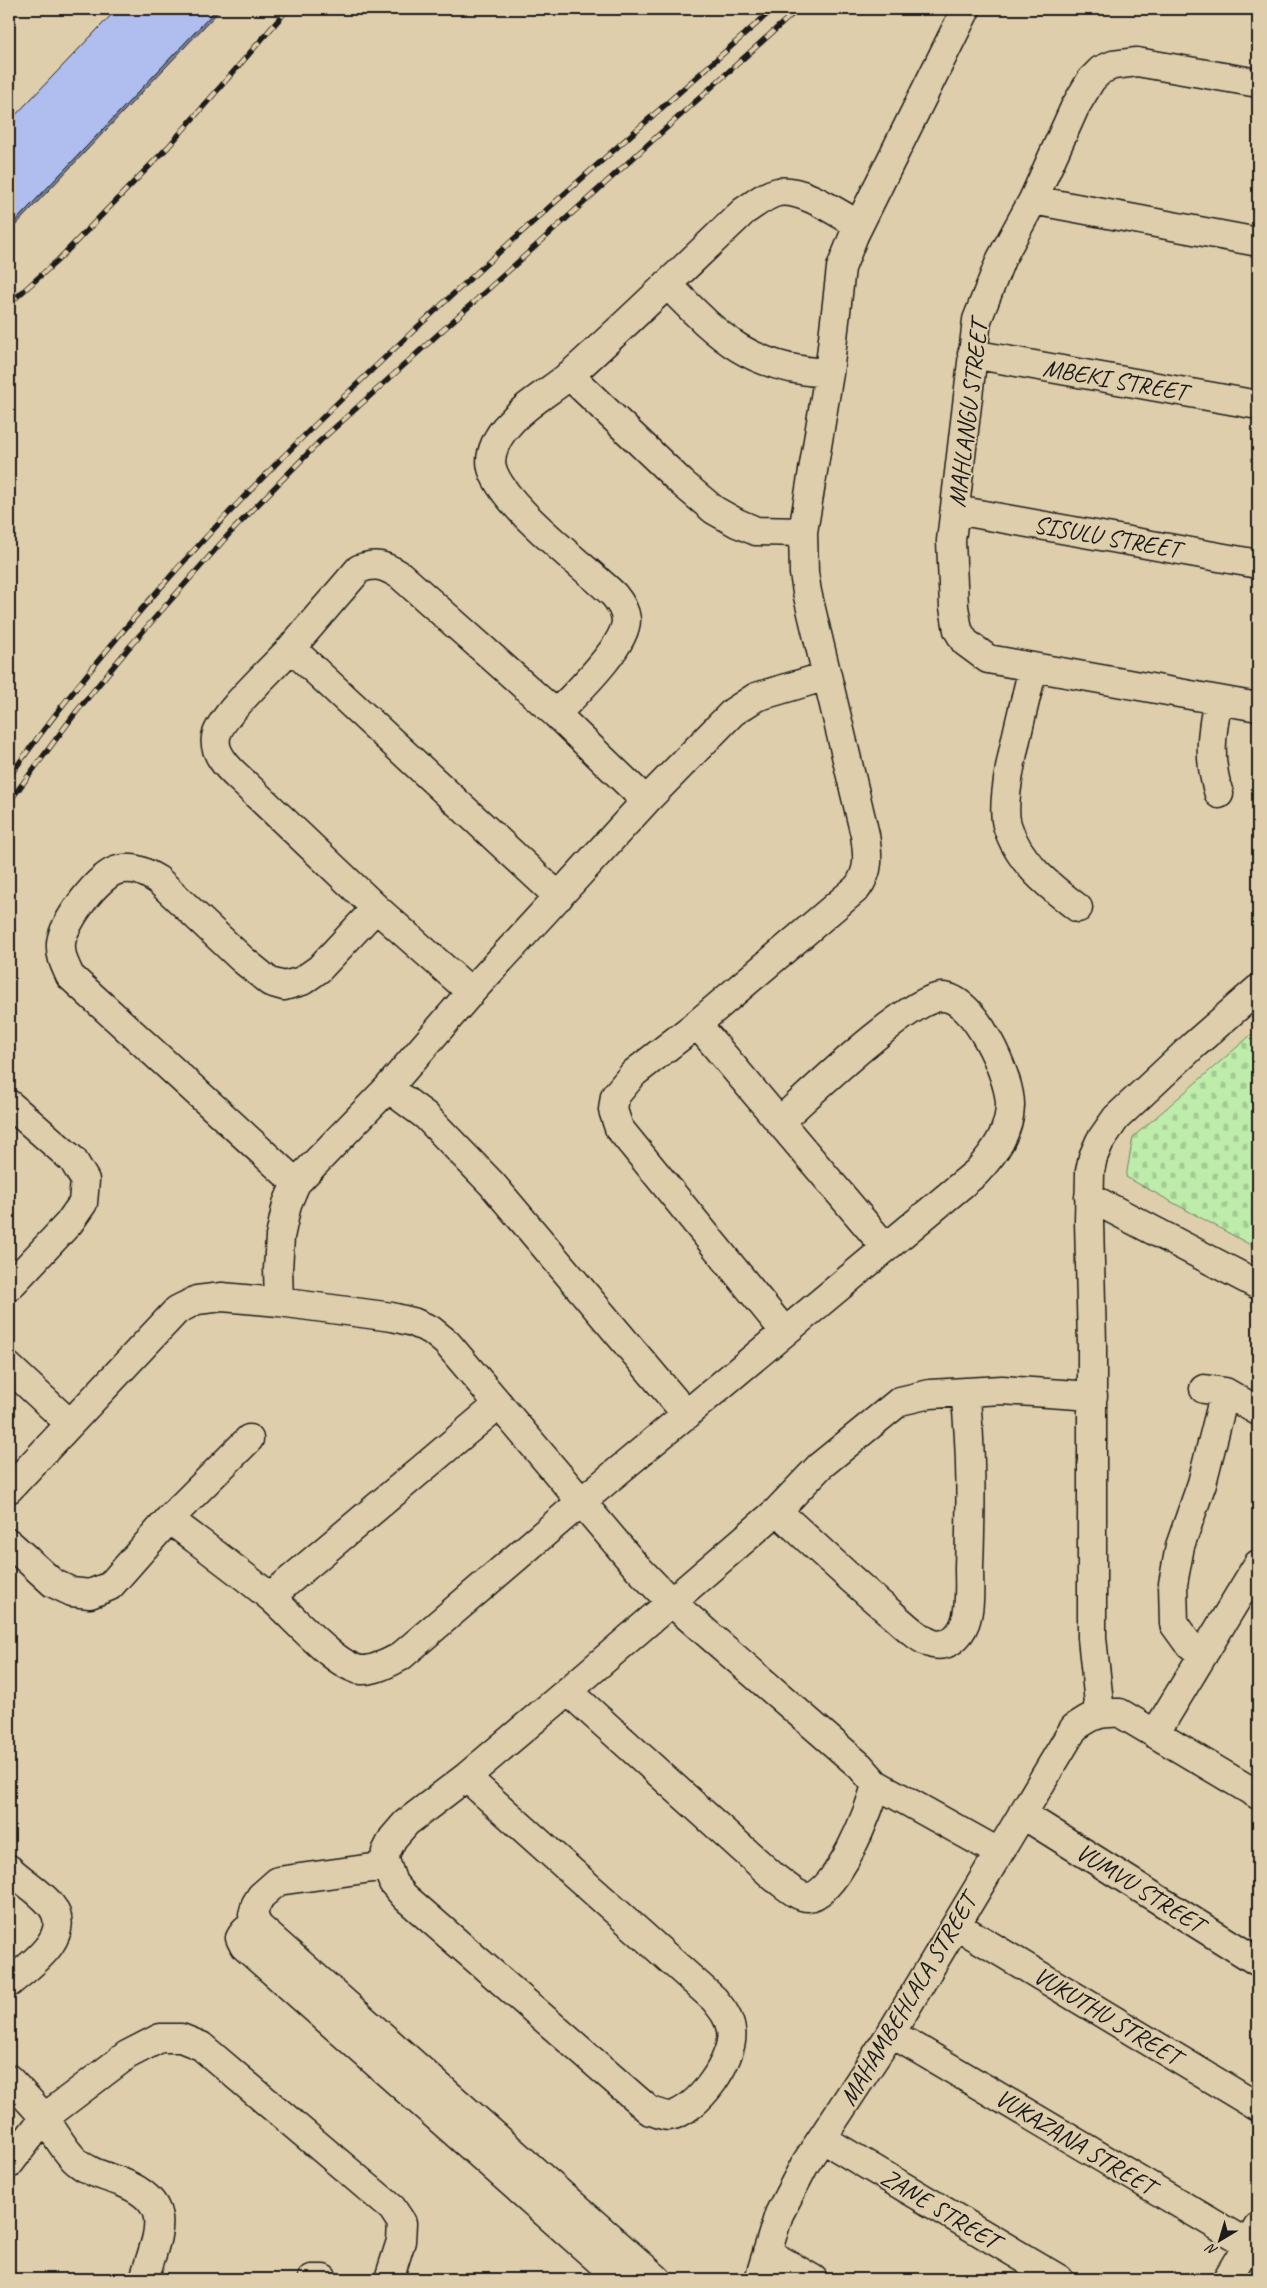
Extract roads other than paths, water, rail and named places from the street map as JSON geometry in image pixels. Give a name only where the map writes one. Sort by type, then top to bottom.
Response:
[{"type":"street","points":[[785,1332],[619,1128],[613,1110],[615,1096],[634,1073],[697,1024],[857,888],[867,870],[868,857],[865,835],[807,592],[804,573],[804,532],[829,373],[841,268],[859,225],[966,9]]},
{"type":"street","name":"MAHLANGU STREET","points":[[1258,83],[1137,62],[1112,65],[1101,70],[1091,80],[1075,107],[1032,200],[991,280],[978,320],[972,354],[956,510],[951,540],[954,607],[958,630],[965,642],[988,659],[1258,707]]},
{"type":"street","points":[[556,714],[612,652],[623,634],[626,618],[621,604],[614,595],[516,507],[499,484],[491,467],[491,457],[495,444],[509,424],[569,375],[744,211],[763,198],[777,192],[791,191],[859,225]]},
{"type":"street","points":[[1032,200],[1258,242]]},
{"type":"street","points":[[667,284],[712,329],[742,351],[770,364],[808,372],[829,373]]},
{"type":"street","name":"MBEKI STREET","points":[[972,354],[1258,405]]},
{"type":"street","points":[[569,375],[682,483],[714,510],[737,524],[756,531],[804,532]]},
{"type":"street","name":"SISULU STREET","points":[[956,510],[1258,564]]},
{"type":"street","points":[[471,992],[376,908],[230,770],[215,746],[216,735],[224,720],[291,648],[359,569],[370,564],[384,565],[408,581],[556,714],[646,801]]},
{"type":"street","points":[[291,648],[559,897]]},
{"type":"street","points":[[1033,667],[1008,785],[1006,823],[1012,837],[1034,872],[1078,908]]},
{"type":"street","points":[[278,1302],[280,1237],[287,1204],[296,1183],[388,1088],[471,992],[646,801],[733,712],[756,697],[826,676]]},
{"type":"street","points":[[1218,700],[1210,749],[1212,773],[1219,794]]},
{"type":"street","points":[[296,1183],[70,976],[62,961],[61,944],[64,930],[76,910],[109,875],[116,870],[132,868],[145,872],[158,880],[243,960],[270,982],[284,986],[302,981],[319,969],[376,908]]},
{"type":"street","points":[[1085,1721],[1099,1703],[1092,1638],[1093,1396],[1089,1197],[1093,1158],[1100,1141],[1116,1118],[1194,1045],[1258,989]]},
{"type":"street","points":[[169,1520],[270,1597],[345,1664],[361,1670],[378,1668],[407,1651],[581,1502],[977,1172],[1000,1143],[1006,1129],[1010,1105],[1006,1077],[990,1043],[964,1008],[952,1000],[942,997],[926,1001],[896,1020],[829,1076],[780,1121]]},
{"type":"street","points":[[697,1024],[886,1248]]},
{"type":"street","points":[[388,1088],[426,1116],[492,1184],[687,1415]]},
{"type":"street","points":[[9,1104],[73,1160],[84,1180],[83,1203],[69,1223],[9,1287]]},
{"type":"street","points":[[1089,1197],[1258,1284]]},
{"type":"street","points":[[9,1489],[177,1310],[197,1300],[222,1297],[278,1302],[392,1317],[413,1322],[431,1330],[447,1343],[634,1564],[671,1602],[860,1766],[876,1784],[998,1852]]},
{"type":"street","points":[[9,1367],[69,1423]]},
{"type":"street","points":[[466,1777],[714,1999],[727,2016],[732,2031],[730,2050],[719,2072],[699,2098],[685,2110],[668,2116],[650,2111],[405,1897],[393,1883],[386,1866],[386,1852],[393,1838],[406,1823],[466,1777],[777,1511],[820,1466],[900,1401],[930,1394],[1002,1390],[1093,1396]]},
{"type":"street","points":[[1203,1655],[1187,1642],[1174,1624],[1173,1584],[1180,1546],[1202,1483],[1214,1390],[1258,1411]]},
{"type":"street","points":[[777,1511],[864,1591],[916,1634],[934,1644],[946,1644],[955,1638],[965,1623],[968,1601],[971,1509],[968,1416],[965,1392]]},
{"type":"street","points":[[270,1597],[499,1404]]},
{"type":"street","points":[[9,1543],[54,1583],[72,1592],[90,1594],[110,1586],[169,1520],[249,1439]]},
{"type":"street","points":[[1156,1734],[1258,1564]]},
{"type":"street","points":[[568,1691],[775,1878],[799,1894],[807,1897],[817,1895],[839,1871],[872,1800],[876,1784]]},
{"type":"street","points":[[1085,1721],[1105,1712],[1120,1713],[1256,1790]]},
{"type":"street","name":"MAHAMBEHLALA STREET","points":[[759,2279],[779,2214],[805,2164],[891,2033],[1022,1814],[1085,1721]]},
{"type":"street","name":"VUMVU STREET","points":[[1022,1814],[1258,1962]]},
{"type":"street","points":[[386,1866],[278,1881],[261,1896],[256,1904],[253,1916],[258,1926],[657,2279]]},
{"type":"street","points":[[9,1869],[50,1904],[56,1913],[58,1925],[53,1941],[38,1958],[9,1983]]},
{"type":"street","name":"VUKUTHU STREET","points":[[956,1925],[1258,2107]]},
{"type":"street","points":[[258,1926],[249,1927],[244,1931],[240,1938],[244,1946],[620,2279]]},
{"type":"street","name":"VUKAZANA STREET","points":[[891,2033],[1255,2241]]},
{"type":"street","points":[[9,2164],[44,2118],[127,2055],[160,2038],[181,2038],[201,2046],[392,2208],[402,2223],[402,2241],[389,2279]]},
{"type":"street","points":[[9,2079],[44,2118],[76,2161],[90,2171],[144,2193],[153,2203],[159,2215],[158,2230],[144,2279]]},
{"type":"street","name":"ZANE STREET","points":[[823,2139],[1059,2279]]},
{"type":"street","points":[[1227,2279],[1255,2241]]},
{"type":"street","points":[[767,2252],[813,2279]]},
{"type":"street","points":[[312,2279],[323,2279]]},
{"type":"railway","points":[[9,304],[58,260],[169,146],[288,9]]},
{"type":"railway","points":[[9,777],[91,669],[180,566],[273,467],[369,372],[469,280],[773,9]]},
{"type":"railway","points":[[9,802],[77,711],[131,645],[230,533],[320,441],[798,9]]}]
